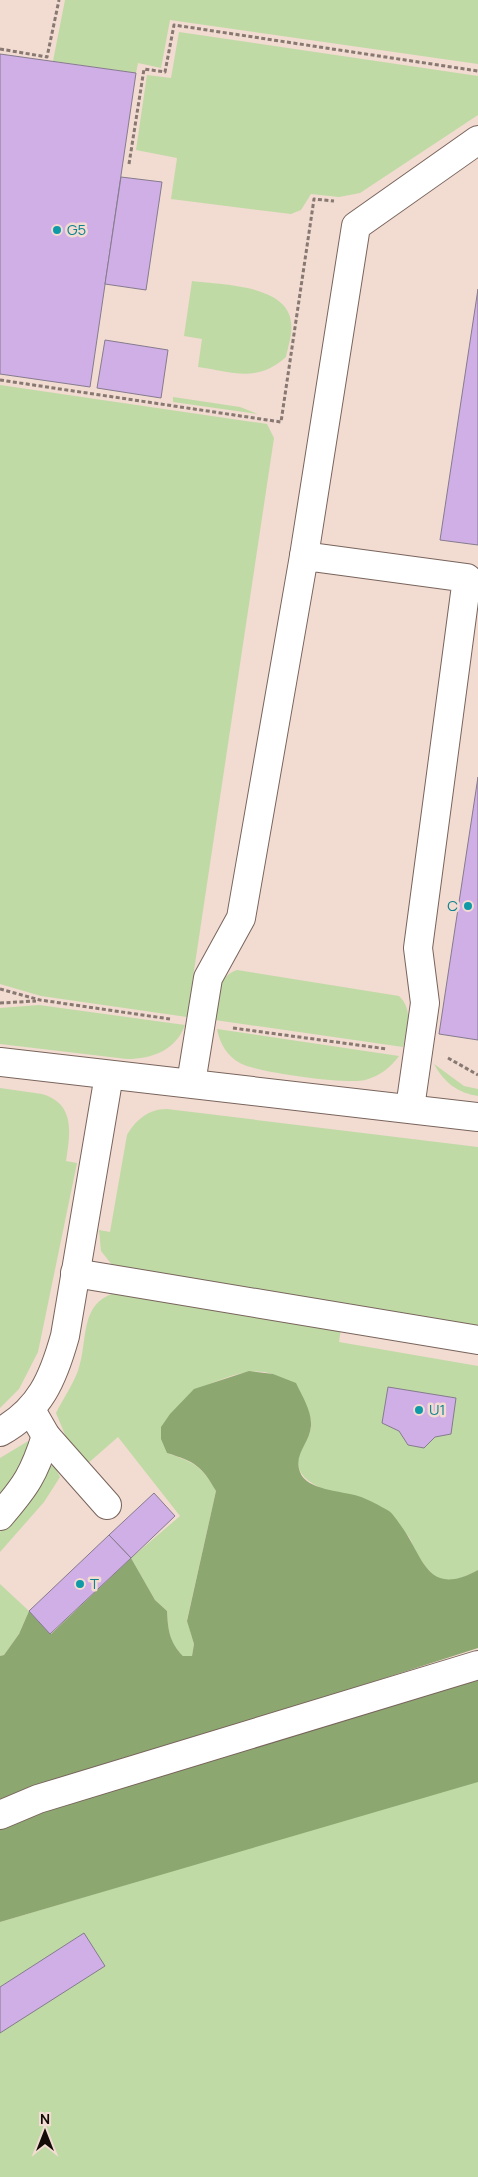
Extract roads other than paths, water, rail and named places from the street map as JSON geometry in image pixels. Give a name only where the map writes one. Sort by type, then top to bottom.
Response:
[{"type":"lane","points":[[191,1083],[208,978],[242,918],[304,556],[356,226],[478,140]]},
{"type":"lane","points":[[304,556],[467,578],[418,948],[425,1003],[410,1108]]},
{"type":"lane","points":[[0,1062],[478,1117]]},
{"type":"lane","points":[[0,1432],[14,1424],[31,1410],[44,1391],[56,1367],[65,1336],[74,1273],[109,1074]]},
{"type":"lane","points":[[74,1273],[478,1340]]},
{"type":"lane","points":[[31,1410],[46,1436],[107,1505]]},
{"type":"lane","points":[[0,1516],[24,1488],[37,1465],[46,1436]]},
{"type":"lane","points":[[0,1815],[38,1799],[478,1665]]},
{"type":"place","name":"G5","points":[[57,230]]},
{"type":"place","name":"C","points":[[468,906]]},
{"type":"place","name":"U1","points":[[419,1410]]},
{"type":"place","name":"T","points":[[80,1584]]}]
